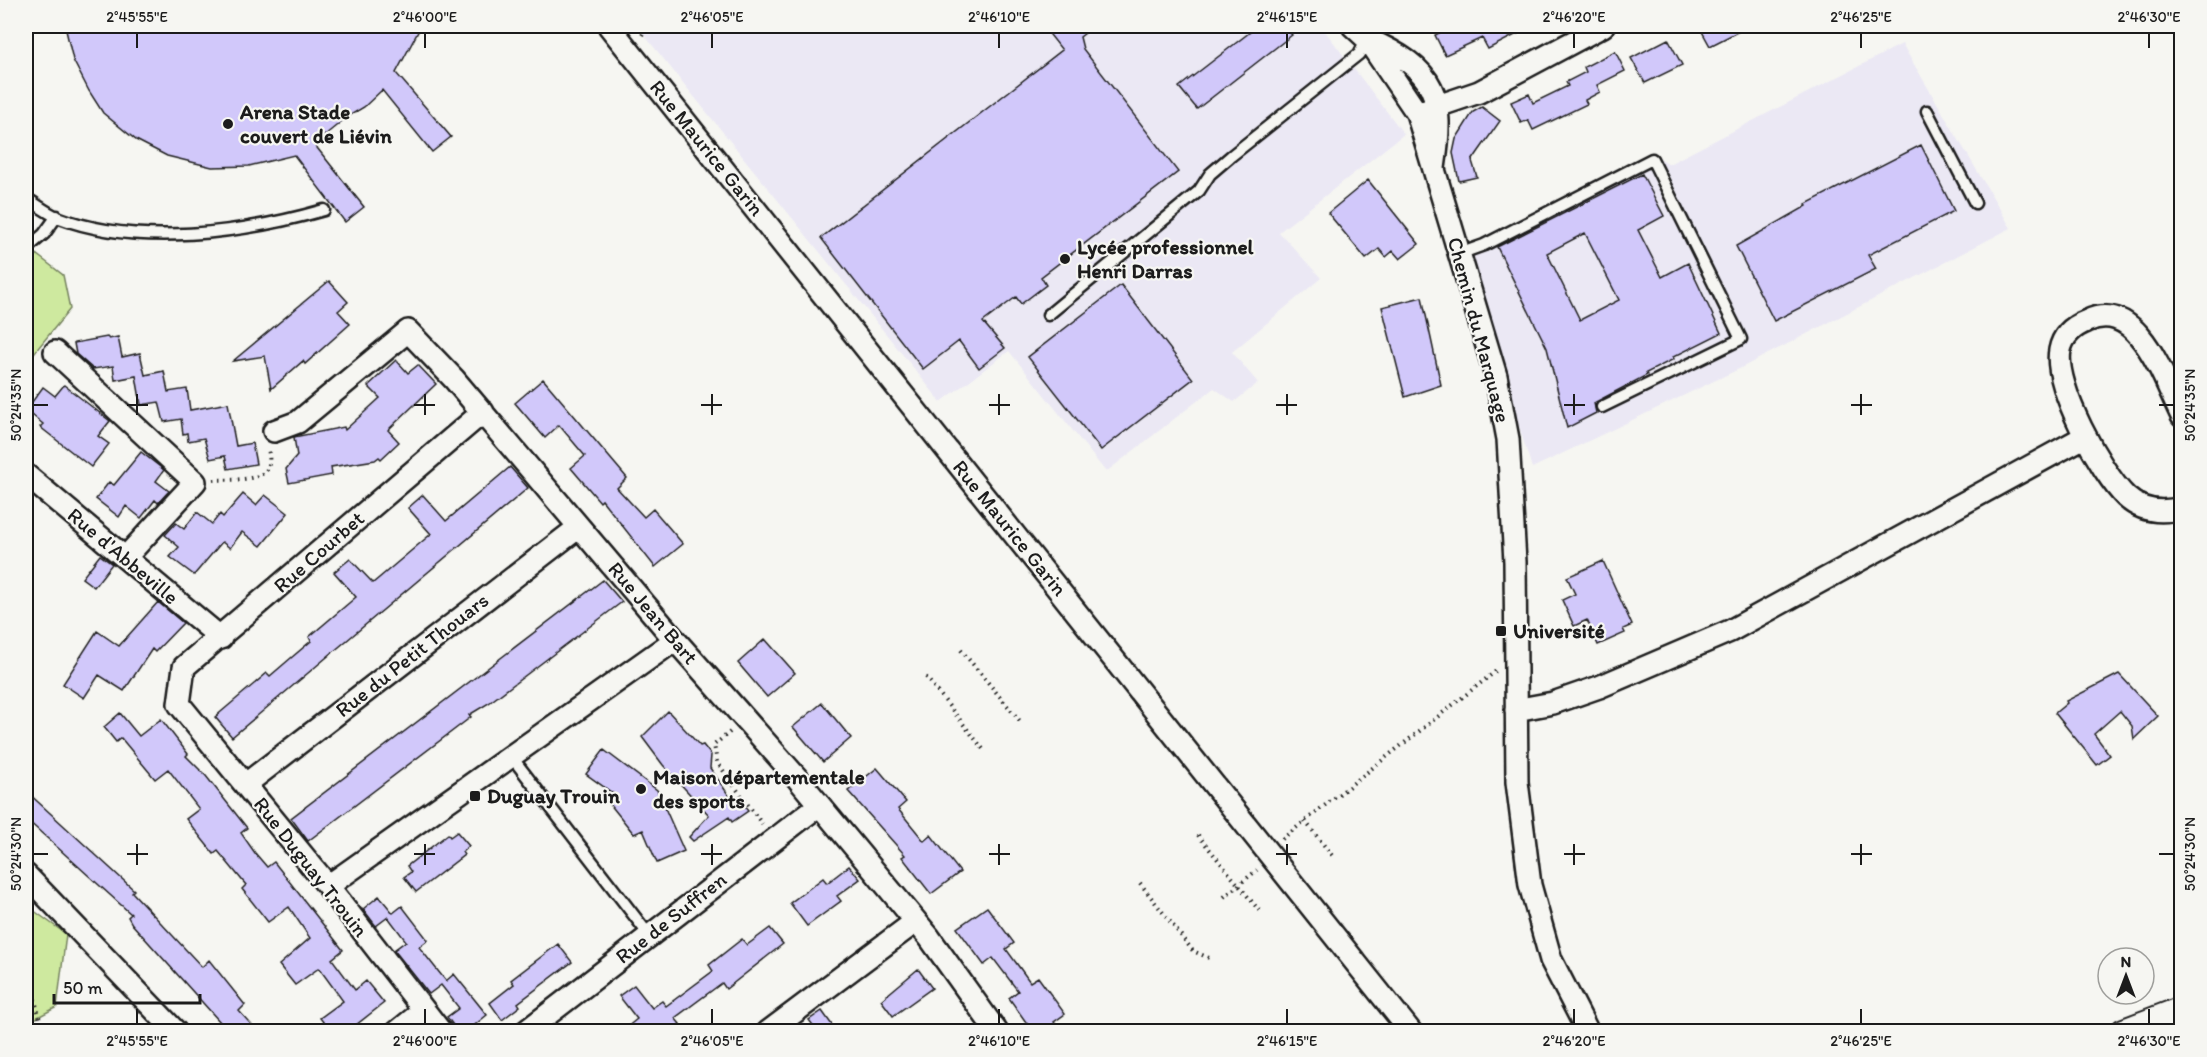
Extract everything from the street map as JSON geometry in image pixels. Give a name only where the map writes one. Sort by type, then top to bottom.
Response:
[{"type":"street","name":"Rue Maurice Garin","points":[[609,26],[1411,1032]]},
{"type":"street","points":[[1417,113],[1479,92],[1596,27]]},
{"type":"street","name":"Chemin du Marquage","points":[[1360,32],[1411,64],[1427,80],[1438,105],[1438,137],[1434,168]]},
{"type":"street","name":"Chemin du Marquage","points":[[1360,32],[1417,113],[1496,376],[1508,439],[1515,562],[1516,782],[1530,885],[1551,960],[1588,1028]]},
{"type":"street","points":[[2181,416],[2142,336],[2120,319],[2091,319],[2071,330],[2060,350],[2060,368],[2084,437],[2127,497],[2151,511],[2165,513],[2181,508]]},
{"type":"street","name":"Rue Jean Bart","points":[[274,431],[298,422],[408,331],[483,412],[675,640],[798,779],[915,922],[997,1032]]},
{"type":"street","points":[[55,352],[195,482],[125,558]]},
{"type":"street","name":"Rue Courbet","points":[[179,704],[184,667],[221,638],[483,412]]},
{"type":"street","points":[[1516,710],[1553,703],[1599,687],[1730,630],[2084,437]]},
{"type":"street","name":"Rue d'Abbeville","points":[[26,475],[221,638]]},
{"type":"street","name":"Rue du Petit Thouars","points":[[246,784],[579,527]]},
{"type":"street","points":[[328,886],[675,640]]},
{"type":"street","name":"Rue Duguay Trouin","points":[[179,704],[328,886],[441,1032]]},
{"type":"street","name":"Rue de Suffren","points":[[525,1032],[818,806]]},
{"type":"street","points":[[26,875],[176,1032]]},
{"type":"street","points":[[775,1030],[915,922]]},
{"type":"street","points":[[2124,1032],[2181,1010]]},
{"type":"street","points":[[397,1032],[423,1011]]},
{"type":"lane","points":[[1048,315],[1198,191],[1210,174],[1231,156],[1359,54],[1360,32]]},
{"type":"lane","points":[[1927,111],[1975,203]]},
{"type":"lane","points":[[1459,254],[1484,244],[1652,159],[1741,339],[1602,407]]},
{"type":"lane","points":[[26,198],[57,216],[119,231],[204,233],[281,222],[324,210]]},
{"type":"lane","points":[[26,249],[44,234],[57,216]]},
{"type":"lane","points":[[511,756],[649,936]]},
{"type":"path","points":[[641,37],[648,26]]},
{"type":"path","points":[[195,482],[255,477],[266,471],[269,464],[268,441],[274,431]]},
{"type":"path","points":[[961,650],[1020,722]]},
{"type":"path","points":[[1267,850],[1500,668],[1516,664]]},
{"type":"path","points":[[926,677],[983,749]]},
{"type":"path","points":[[745,719],[714,745],[717,762],[751,812],[774,839]]},
{"type":"path","points":[[1305,821],[1334,858]]},
{"type":"path","points":[[1198,835],[1262,914]]},
{"type":"path","points":[[1224,897],[1257,870]]},
{"type":"path","points":[[1140,883],[1193,951],[1209,958]]},
{"type":"path","points":[[26,964],[43,1032]]},
{"type":"shaded area","name":"Lycée professionnel Henri Darras","points":[[637,26],[1321,26],[1404,134],[1279,232],[1321,278],[1232,352],[1258,383],[1234,402],[1214,388],[1106,472],[1009,351],[941,402]]},
{"type":"shaded area","points":[[1902,44],[2011,228],[1739,369],[1532,468],[1466,257],[1657,156],[1669,164]]},
{"type":"green space","points":[[32,251],[63,275],[70,309],[26,363],[26,255]]},
{"type":"green space","points":[[26,905],[66,934],[57,1007],[34,1019],[34,1031],[26,1031]]},
{"type":"building","name":"Arena Stade couvert de Liévin","points":[[65,26],[421,26],[396,73],[451,137],[432,152],[382,90],[364,107],[347,117],[314,144],[364,207],[345,222],[294,155],[249,166],[212,167],[167,156],[136,140],[103,113],[89,91],[73,60]]},
{"type":"building","points":[[1043,26],[1094,26],[1080,37],[1083,49],[1178,172],[1041,277],[1046,285],[1021,304],[1016,297],[983,322],[1005,348],[979,368],[959,341],[923,369],[821,238],[1062,50]]},
{"type":"building","points":[[1258,26],[1284,26],[1292,35],[1197,109],[1179,87]]},
{"type":"building","points":[[1453,26],[1533,26],[1488,49],[1482,38],[1445,55],[1435,35]]},
{"type":"building","points":[[1699,26],[1749,26],[1710,46]]},
{"type":"building","points":[[1668,39],[1682,65],[1645,83],[1631,58]]},
{"type":"building","points":[[1615,51],[1625,71],[1597,85],[1600,92],[1585,100],[1587,104],[1533,130],[1528,120],[1521,123],[1511,102],[1529,94],[1533,103],[1568,86],[1566,82],[1586,72],[1584,67]]},
{"type":"building","points":[[1482,107],[1500,121],[1472,161],[1477,177],[1459,181],[1453,153],[1456,139],[1473,112]]},
{"type":"building","points":[[1921,145],[1954,211],[1868,255],[1876,269],[1774,321],[1736,246],[1807,206],[1806,204]]},
{"type":"building","points":[[1642,174],[1664,216],[1638,230],[1662,277],[1688,263],[1721,333],[1673,357],[1674,359],[1646,373],[1647,375],[1594,403],[1596,413],[1567,428],[1547,348],[1497,247]],"holes":[[[1585,233],[1619,300],[1580,320],[1547,253]]]},
{"type":"building","points":[[1368,180],[1419,244],[1400,259],[1393,251],[1386,257],[1379,249],[1366,259],[1328,213]]},
{"type":"building","points":[[329,281],[348,302],[338,311],[350,324],[305,364],[303,361],[271,389],[265,356],[233,361]]},
{"type":"building","points":[[1121,285],[1193,379],[1101,450],[1028,357]]},
{"type":"building","points":[[1422,297],[1441,385],[1405,397],[1382,307]]},
{"type":"building","points":[[107,337],[109,339],[118,337],[122,357],[140,353],[145,375],[164,371],[168,392],[187,389],[190,410],[228,403],[236,446],[252,443],[256,464],[228,469],[225,456],[210,459],[204,438],[188,441],[187,433],[183,434],[181,419],[164,422],[159,402],[141,405],[136,376],[115,380],[113,366],[93,369],[76,354],[74,343]]},
{"type":"building","points":[[396,360],[408,373],[418,365],[436,384],[388,430],[399,442],[381,459],[379,457],[375,460],[331,467],[332,475],[289,483],[286,469],[297,456],[294,437],[344,427],[345,430],[380,398],[368,386]]},
{"type":"building","points":[[543,379],[627,478],[617,488],[644,517],[653,509],[683,544],[655,567],[602,500],[600,502],[571,468],[585,456],[559,425],[545,438],[515,403]]},
{"type":"building","points":[[64,385],[110,421],[98,436],[109,444],[91,467],[40,427],[43,424],[26,410],[43,387],[55,396]]},
{"type":"building","points":[[141,452],[164,470],[156,481],[169,491],[158,503],[155,500],[141,518],[126,506],[119,517],[96,499],[109,482],[114,485]]},
{"type":"building","points":[[510,467],[528,488],[232,737],[215,717],[267,673],[270,676],[311,641],[309,637],[356,597],[334,572],[350,559],[373,583],[431,534],[408,508],[423,495],[446,521]]},
{"type":"building","points":[[243,494],[256,505],[265,495],[288,513],[261,546],[242,532],[230,548],[222,542],[194,575],[170,557],[179,547],[165,535],[176,523],[184,529],[197,512],[212,524],[220,514],[223,517]]},
{"type":"building","points":[[100,555],[112,564],[94,587],[82,578]]},
{"type":"building","points":[[1603,561],[1632,625],[1623,629],[1625,633],[1598,645],[1587,620],[1574,626],[1562,600],[1575,594],[1567,577]]},
{"type":"building","points":[[603,580],[622,602],[489,703],[469,715],[471,717],[308,841],[291,818]]},
{"type":"building","points":[[158,602],[183,623],[155,652],[152,649],[124,691],[99,675],[84,698],[63,684],[97,631],[119,646]]},
{"type":"building","points":[[765,639],[795,673],[767,697],[738,663]]},
{"type":"building","points":[[2119,674],[2158,716],[2134,739],[2132,726],[2120,711],[2094,734],[2110,755],[2097,765],[2055,713],[2067,703],[2066,701]]},
{"type":"building","points":[[822,703],[851,738],[823,762],[793,727]]},
{"type":"building","points":[[668,711],[711,755],[710,768],[732,800],[737,797],[748,811],[732,822],[729,817],[693,841],[689,837],[709,815],[663,765],[642,737]]},
{"type":"building","points":[[120,713],[139,736],[161,719],[188,754],[186,756],[206,776],[247,828],[241,833],[255,853],[267,867],[274,862],[343,950],[332,959],[355,990],[366,981],[384,1003],[347,1032],[331,1032],[320,1018],[343,1001],[319,968],[295,985],[279,965],[310,938],[289,907],[268,922],[242,889],[246,885],[218,851],[214,854],[186,819],[199,809],[168,769],[155,779],[121,738],[116,742],[104,727]]},
{"type":"building","points":[[604,750],[657,790],[684,851],[657,863],[643,830],[634,834],[609,803],[615,795],[586,774]]},
{"type":"building","points":[[877,768],[906,802],[898,809],[924,841],[931,835],[960,872],[931,894],[902,857],[905,855],[848,791]]},
{"type":"building","points":[[26,791],[134,890],[132,892],[202,967],[209,960],[245,1005],[239,1011],[258,1032],[229,1032],[132,924],[128,917],[131,914],[26,819]]},
{"type":"building","points":[[457,832],[469,846],[462,852],[464,855],[416,892],[404,877],[411,872],[407,866],[448,834],[450,837]]},
{"type":"building","points":[[849,866],[860,879],[837,896],[841,901],[807,926],[790,903],[823,878],[827,883]]},
{"type":"building","points":[[379,896],[393,913],[402,906],[428,940],[419,947],[446,981],[454,974],[487,1015],[466,1032],[458,1032],[447,1017],[459,1008],[441,985],[429,994],[394,950],[406,941],[388,917],[376,926],[363,909]]},
{"type":"building","points":[[987,907],[1014,943],[1006,949],[1030,982],[1038,977],[1065,1014],[1054,1022],[1061,1032],[1033,1032],[1009,998],[1018,991],[993,958],[984,965],[957,928]]},
{"type":"building","points":[[770,928],[783,944],[726,989],[722,983],[675,1018],[680,1024],[670,1032],[621,1032],[637,1019],[619,996],[634,985],[652,1008],[662,1001],[666,1006],[713,971],[709,965],[742,939],[747,945]]},
{"type":"building","points":[[558,944],[572,962],[518,1003],[520,1006],[502,1020],[490,1003],[514,984],[511,980]]},
{"type":"building","points":[[918,969],[932,988],[893,1016],[881,1000]]},
{"type":"building","points":[[822,1011],[837,1032],[818,1032],[809,1020]]},
{"type":"place","name":"Arena Stade couvert de Liévin","points":[[228,124]]},
{"type":"place","name":"Lycée professionnel Henri Darras","points":[[1065,259]]},
{"type":"place","name":"Université","points":[[1501,631]]},
{"type":"place","name":"Maison départementale des sports","points":[[641,789]]},
{"type":"place","name":"Duguay Trouin","points":[[475,796]]}]
